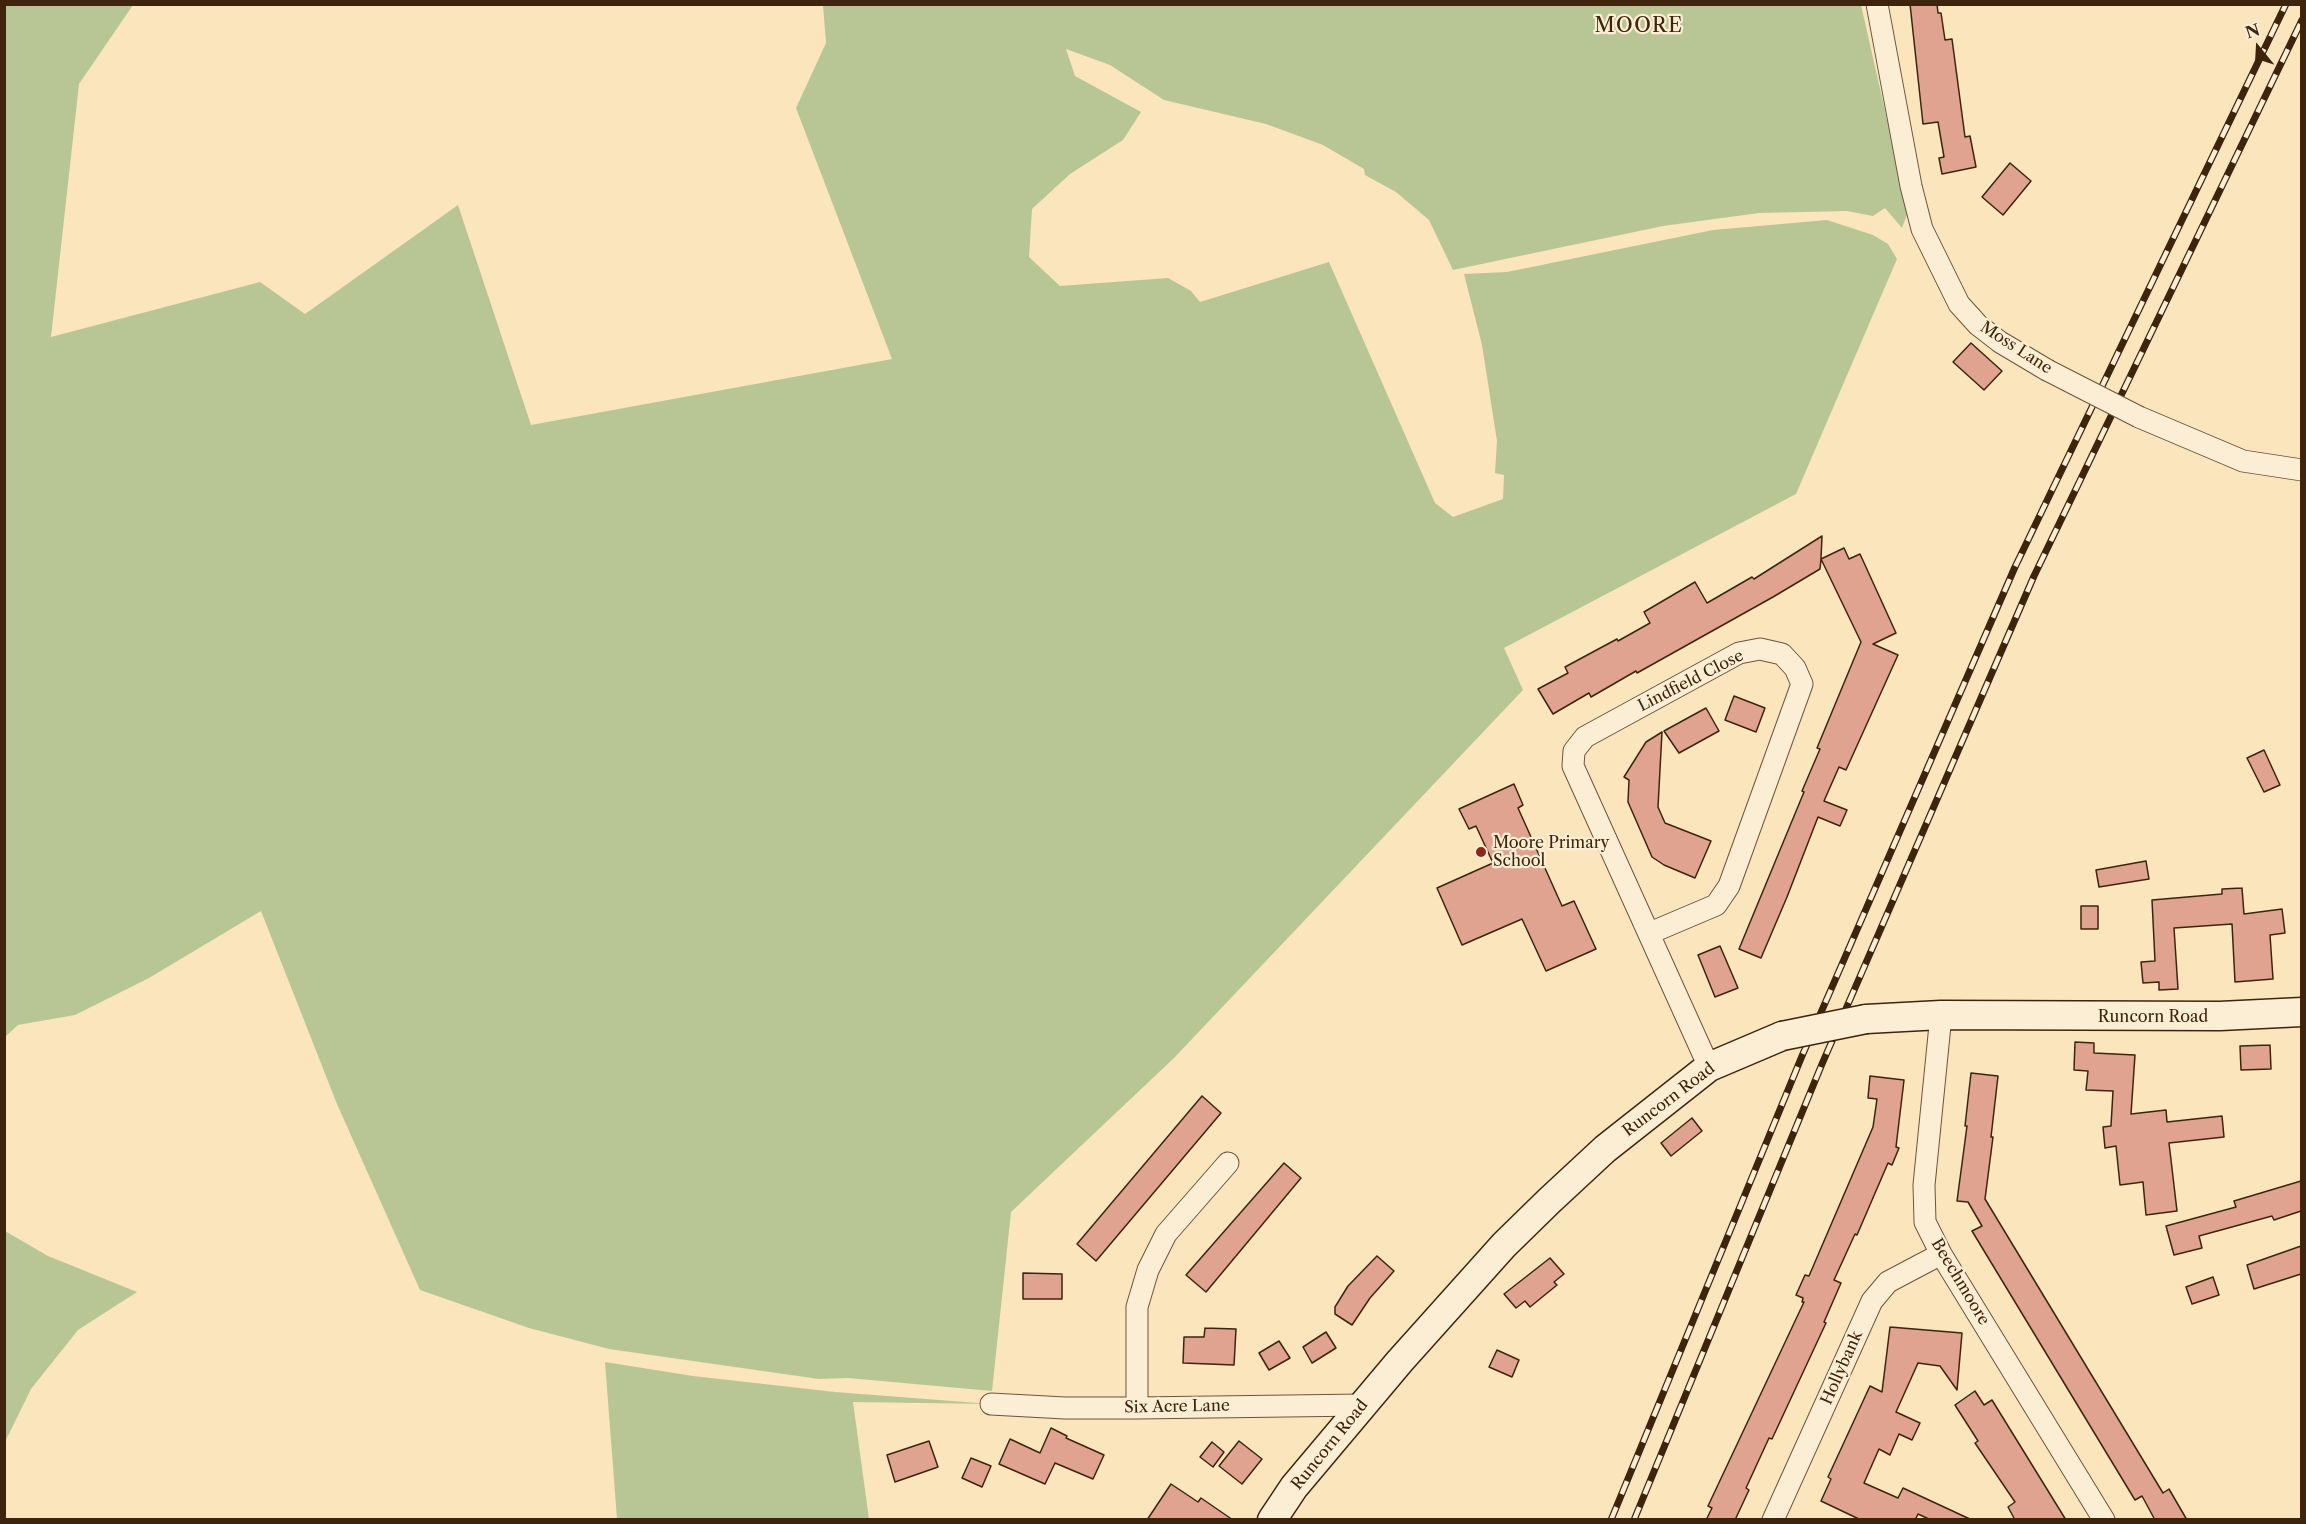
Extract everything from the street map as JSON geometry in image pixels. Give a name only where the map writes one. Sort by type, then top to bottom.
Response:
[{"type":"street","name":"Moss Lane","points":[[1877,4],[1911,186],[1922,229],[1959,304],[1985,330],[2047,370],[2139,417],[2242,461],[2301,470]]},
{"type":"street","name":"Lindfield Close","points":[[1650,933],[1716,905],[1729,886],[1802,684],[1795,668],[1782,654],[1761,649],[1739,653],[1585,737],[1574,751],[1573,766],[1650,933],[1708,1067]]},
{"type":"street","name":"Runcorn Road","points":[[1272,1520],[1294,1487],[1400,1360],[1504,1245],[1605,1149],[1708,1067],[1782,1036],[1866,1019],[1941,1015],[2220,1016],[2301,1012]]},
{"type":"street","name":"Beechmoore","points":[[1941,1015],[1924,1185],[1925,1222],[1941,1254],[2104,1520]]},
{"type":"street","points":[[1137,1408],[1137,1307],[1148,1270],[1166,1234],[1228,1163]]},
{"type":"street","name":"Hollybank","points":[[1780,1517],[1872,1300],[1888,1282],[1941,1254]]},
{"type":"street","name":"Six Acre Lane","points":[[991,1404],[1065,1408],[1363,1405]]},
{"type":"green space","points":[[5,5],[133,5],[79,84],[51,337],[260,282],[305,314],[458,205],[531,425],[892,359],[796,108],[826,43],[823,5],[1861,5],[1908,212],[1902,228],[1885,208],[1873,216],[1847,211],[1759,213],[1663,226],[1453,270],[1429,220],[1396,192],[1365,175],[1364,169],[1323,145],[1266,124],[1164,100],[1110,65],[1066,49],[1075,76],[1141,112],[1123,140],[1070,174],[1032,209],[1029,257],[1060,286],[1168,278],[1191,291],[1200,302],[1329,262],[1435,503],[1453,517],[1503,499],[1504,475],[1495,473],[1497,441],[1482,345],[1464,274],[1507,272],[1713,230],[1827,220],[1873,235],[1888,244],[1897,259],[1796,494],[1504,648],[1523,690],[1174,1058],[1011,1212],[992,1391],[848,1378],[819,1379],[609,1349],[529,1328],[420,1290],[337,1104],[261,911],[149,978],[75,1015],[18,1025],[5,1037]]},
{"type":"green space","points":[[5,1231],[48,1256],[137,1292],[78,1330],[31,1389],[5,1442]]},
{"type":"green space","points":[[605,1362],[693,1376],[835,1392],[991,1404],[853,1402],[869,1519],[617,1519]]},
{"type":"building","points":[[1910,4],[1937,4],[1938,13],[1941,13],[1945,40],[1952,39],[1965,137],[1970,136],[1976,167],[1942,174],[1939,158],[1944,157],[1938,122],[1923,124]]},
{"type":"building","points":[[2010,163],[2031,181],[2003,215],[1982,197]]},
{"type":"building","points":[[1971,343],[2002,371],[1984,390],[1953,362]]},
{"type":"building","points":[[1822,536],[1820,569],[1637,673],[1636,671],[1591,697],[1589,693],[1553,714],[1538,689],[1568,673],[1565,667],[1650,623],[1644,612],[1695,582],[1707,603],[1752,577],[1754,579]]},
{"type":"building","points":[[1844,548],[1849,559],[1860,554],[1896,633],[1873,644],[1898,655],[1846,770],[1839,767],[1824,801],[1847,810],[1840,826],[1818,817],[1761,958],[1739,949],[1804,792],[1802,791],[1820,749],[1817,748],[1861,642],[1821,559]]},
{"type":"building","points":[[1734,696],[1765,708],[1756,732],[1725,720]]},
{"type":"building","points":[[1706,708],[1719,731],[1679,753],[1664,731]]},
{"type":"building","points":[[1662,732],[1658,807],[1665,823],[1711,841],[1695,878],[1664,865],[1652,857],[1628,802],[1629,780],[1624,777],[1646,742]]},
{"type":"building","points":[[2264,750],[2280,785],[2264,792],[2247,758]]},
{"type":"building","points":[[1514,784],[1523,805],[1518,808],[1562,906],[1574,901],[1596,949],[1546,971],[1522,919],[1462,945],[1437,888],[1493,863],[1476,826],[1469,829],[1459,809]]},
{"type":"building","points":[[2146,861],[2149,879],[2099,887],[2096,870]]},
{"type":"building","points":[[2242,888],[2244,914],[2282,909],[2285,933],[2270,935],[2273,979],[2235,982],[2232,924],[2174,928],[2178,989],[2159,990],[2159,982],[2143,983],[2141,962],[2155,961],[2152,900],[2222,894],[2222,889]]},
{"type":"building","points":[[2081,906],[2098,906],[2098,929],[2081,929]]},
{"type":"building","points":[[1720,946],[1738,988],[1715,997],[1698,955]]},
{"type":"building","points":[[2075,1042],[2094,1043],[2094,1053],[2135,1055],[2131,1114],[2166,1110],[2167,1122],[2222,1116],[2224,1137],[2169,1143],[2177,1211],[2146,1215],[2143,1182],[2120,1185],[2116,1146],[2105,1148],[2103,1127],[2111,1126],[2113,1091],[2086,1090],[2088,1071],[2074,1070]]},
{"type":"building","points":[[2270,1045],[2271,1069],[2241,1070],[2240,1046]]},
{"type":"building","points":[[1971,1073],[1998,1076],[1985,1199],[2163,1493],[2169,1489],[2187,1520],[2155,1520],[2142,1496],[2135,1500],[1972,1231],[1982,1226],[1968,1202],[1957,1201]]},
{"type":"building","points":[[1870,1076],[1904,1080],[1896,1147],[1899,1148],[1892,1165],[1888,1163],[1857,1235],[1855,1234],[1834,1280],[1841,1283],[1824,1322],[1826,1323],[1772,1439],[1769,1438],[1746,1488],[1749,1490],[1735,1520],[1706,1520],[1712,1508],[1708,1506],[1804,1302],[1802,1302],[1803,1298],[1796,1295],[1805,1275],[1809,1276],[1873,1127],[1877,1099],[1868,1098]]},
{"type":"building","points":[[1202,1096],[1221,1113],[1096,1261],[1077,1244]]},
{"type":"building","points":[[1692,1118],[1702,1131],[1671,1156],[1661,1143]]},
{"type":"building","points":[[1284,1163],[1301,1178],[1206,1292],[1186,1275]]},
{"type":"building","points":[[2301,1181],[2301,1211],[2274,1220],[2272,1216],[2199,1236],[2202,1248],[2174,1255],[2166,1226],[2236,1207],[2234,1201]]},
{"type":"building","points":[[2301,1246],[2301,1274],[2254,1289],[2247,1265]]},
{"type":"building","points":[[1377,1256],[1394,1271],[1370,1298],[1352,1325],[1335,1314],[1335,1307],[1348,1286]]},
{"type":"building","points":[[1550,1258],[1564,1274],[1554,1282],[1557,1285],[1530,1307],[1525,1301],[1516,1308],[1504,1294]]},
{"type":"building","points":[[1023,1273],[1062,1274],[1062,1299],[1023,1299]]},
{"type":"building","points":[[2213,1277],[2219,1295],[2192,1304],[2186,1287]]},
{"type":"building","points":[[1890,1327],[1962,1333],[1957,1390],[1940,1366],[1918,1363],[1896,1412],[1920,1423],[1912,1440],[1899,1434],[1890,1455],[1879,1449],[1864,1483],[1898,1498],[1903,1488],[1972,1520],[1931,1520],[1918,1514],[1915,1520],[1861,1520],[1821,1501],[1831,1479],[1828,1477],[1870,1386],[1882,1392]]},
{"type":"building","points":[[1205,1328],[1236,1329],[1234,1365],[1183,1363],[1184,1337],[1204,1337]]},
{"type":"building","points":[[1326,1332],[1336,1348],[1312,1363],[1303,1347]]},
{"type":"building","points":[[1279,1341],[1290,1358],[1269,1370],[1259,1353]]},
{"type":"building","points":[[1497,1350],[1519,1360],[1512,1377],[1489,1367]]},
{"type":"building","points":[[1975,1391],[1984,1405],[1992,1400],[2066,1520],[2015,1520],[2008,1507],[2015,1502],[1975,1443],[1978,1441],[1955,1405]]},
{"type":"building","points":[[1051,1428],[1067,1436],[1066,1438],[1104,1455],[1093,1479],[1055,1463],[1045,1484],[999,1464],[1010,1439],[1040,1453]]},
{"type":"building","points":[[929,1441],[938,1467],[895,1482],[887,1455]]},
{"type":"building","points":[[1239,1441],[1262,1459],[1242,1484],[1219,1466]]},
{"type":"building","points":[[1212,1442],[1224,1452],[1213,1467],[1200,1457]]},
{"type":"building","points":[[971,1458],[991,1466],[982,1487],[962,1478]]},
{"type":"building","points":[[1171,1484],[1198,1502],[1201,1498],[1233,1520],[1147,1520]]},
{"type":"railway","points":[[1611,1520],[1802,1056],[2015,567],[2286,4]]},
{"type":"railway","points":[[1634,1520],[1822,1064],[2034,576],[2302,20]]},
{"type":"place","name":"Moore Primary School","points":[[1481,852]]},
{"type":"district","name":"MOORE","points":[[1639,26]]}]
